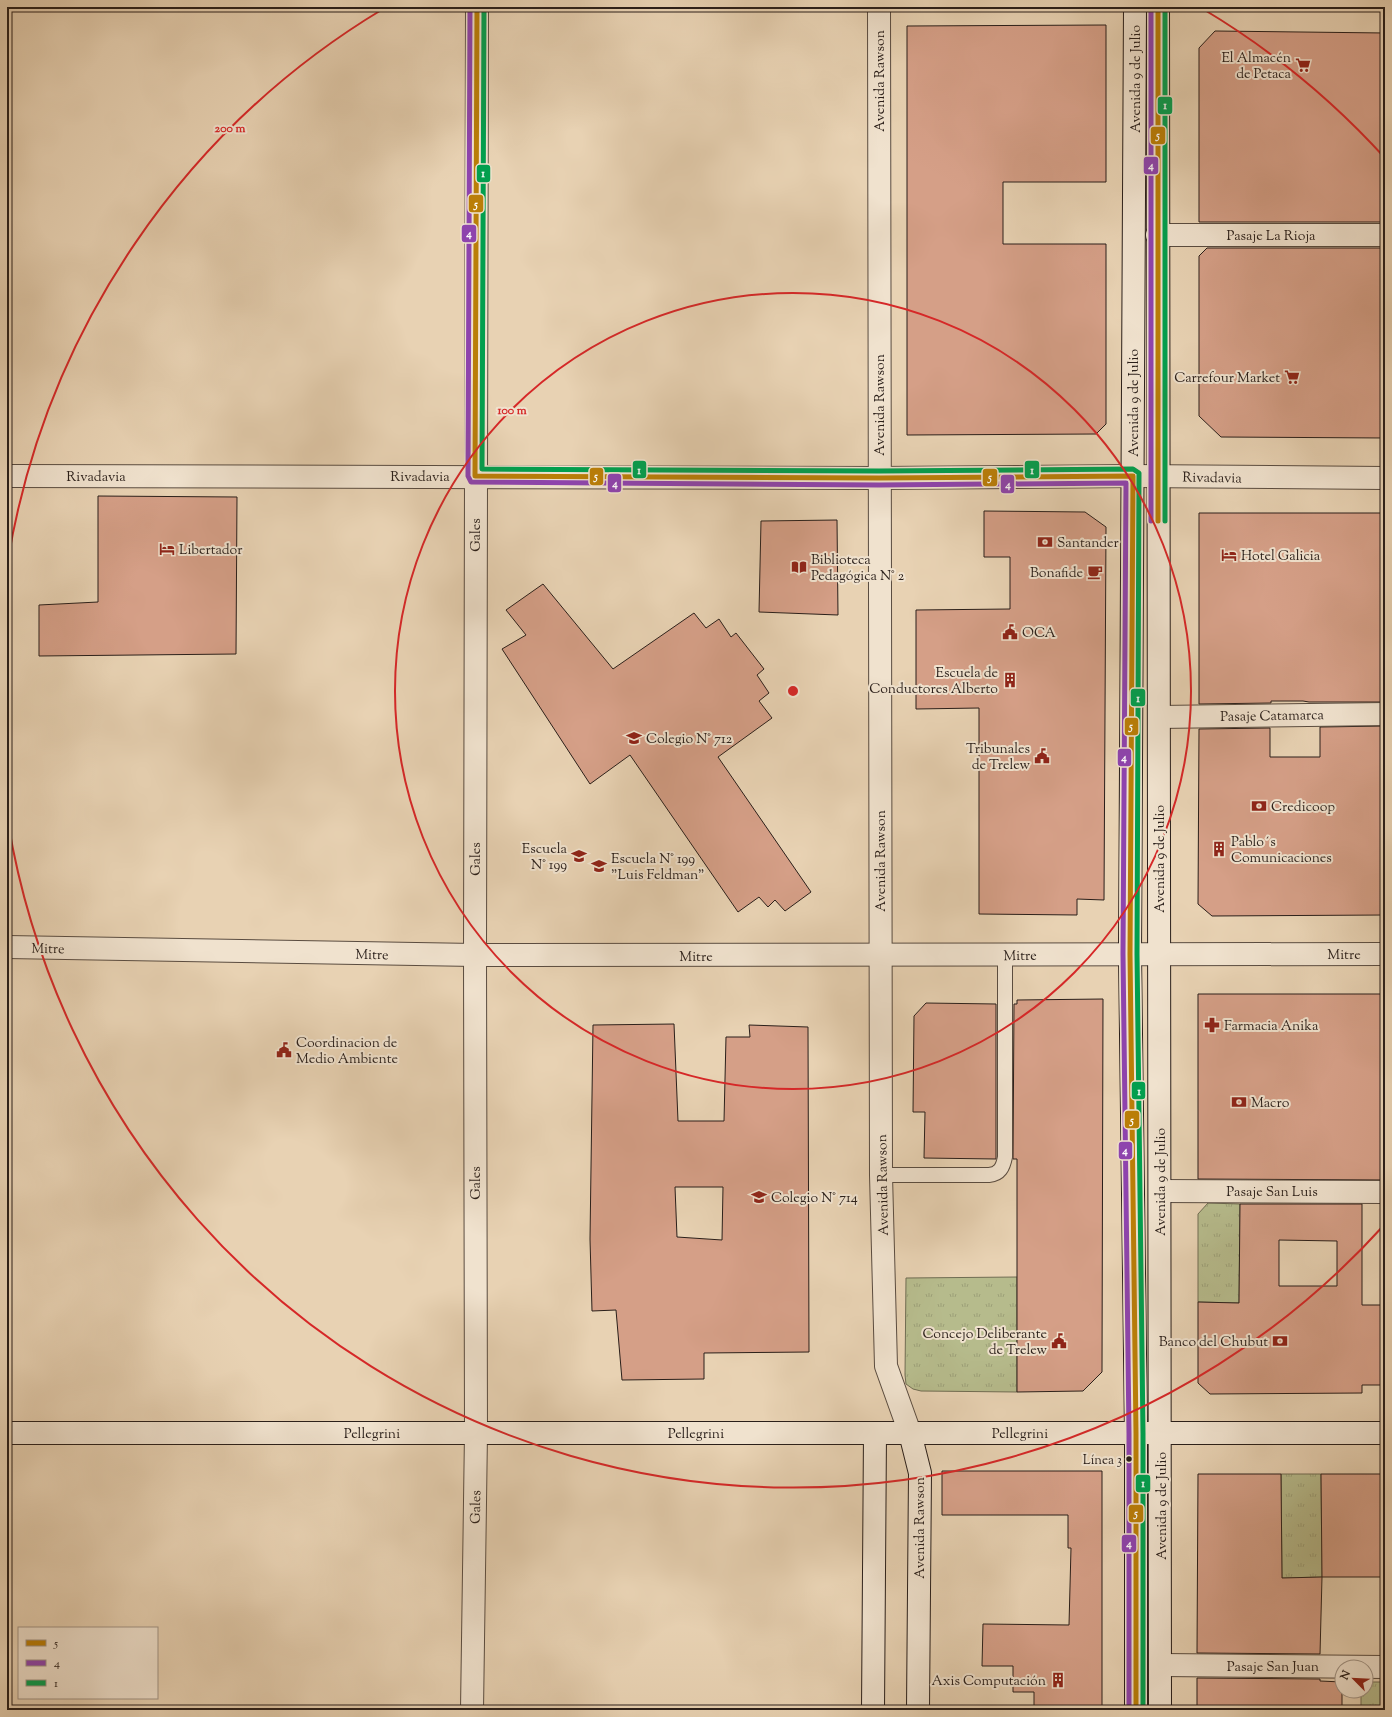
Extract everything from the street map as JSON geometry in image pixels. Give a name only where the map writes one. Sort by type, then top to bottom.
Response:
[{"type":"street","name":"Gales","points":[[472,1710],[476,1433],[475,476],[477,7]]},
{"type":"street","name":"Avenida Rawson","points":[[880,7],[879,478],[881,1175],[886,1366],[910,1433],[920,1473],[918,1710]]},
{"type":"street","name":"Avenida 9 de Julio","points":[[1135,7],[1130,954],[1136,1433],[1136,1710]]},
{"type":"street","name":"Avenida 9 de Julio","points":[[1158,7],[1157,235],[1161,1433],[1160,1710]]},
{"type":"street","name":"Pasaje La Rioja","points":[[1157,235],[1385,235]]},
{"type":"street","name":"Rivadavia","points":[[7,476],[879,478],[1158,476],[1385,478]]},
{"type":"street","name":"Pasaje Catamarca","points":[[1159,717],[1385,714]]},
{"type":"street","name":"Mitre","points":[[7,947],[475,955],[880,956],[1385,954]]},
{"type":"street","name":"Pasaje San Luis","points":[[1160,1191],[1385,1192]]},
{"type":"street","name":"Pellegrini","points":[[7,1433],[1385,1433]]},
{"type":"street","points":[[873,1710],[875,1433]]},
{"type":"street","name":"Pasaje San Juan","points":[[1161,1665],[1385,1667]]},
{"type":"lane","points":[[881,1175],[990,1175],[996,1174],[1000,1170],[1005,1157],[1005,955]]},
{"type":"green space","points":[[1208,1203],[1240,1204],[1239,1303],[1198,1302],[1198,1214]]},
{"type":"green space","points":[[1017,1277],[1017,1392],[921,1391],[913,1389],[906,1384],[906,1278]]},
{"type":"green space","points":[[1281,1474],[1321,1474],[1322,1577],[1282,1578]]},
{"type":"green space","points":[[1374,1682],[1385,1682],[1385,1710],[1361,1710],[1361,1699],[1374,1699]]},
{"type":"building","points":[[1106,25],[1106,182],[1003,182],[1003,244],[1106,244],[1106,424],[1096,434],[907,435],[907,26]]},
{"type":"building","points":[[1215,31],[1385,33],[1385,222],[1199,222],[1199,48]]},
{"type":"building","points":[[1207,248],[1385,248],[1385,438],[1221,437],[1199,416],[1199,256]]},
{"type":"building","name":"Libertador","points":[[98,496],[237,497],[236,654],[39,656],[39,605],[98,602]]},
{"type":"building","points":[[984,511],[1085,512],[1106,527],[1104,900],[1077,899],[1077,915],[979,914],[979,708],[916,709],[916,610],[1010,609],[1010,557],[984,557]]},
{"type":"building","points":[[1199,513],[1385,513],[1385,702],[1271,701],[1271,703],[1199,704]]},
{"type":"building","name":"Biblioteca Pedagógica N° 2","points":[[837,520],[838,615],[759,612],[761,521]]},
{"type":"building","points":[[543,584],[613,669],[694,613],[706,628],[719,619],[731,637],[736,633],[764,669],[757,675],[769,693],[759,701],[772,718],[718,757],[811,892],[785,911],[775,900],[768,907],[759,897],[738,912],[630,755],[590,784],[502,649],[526,635],[506,610]]},
{"type":"building","points":[[1385,726],[1385,915],[1212,916],[1198,904],[1199,729],[1270,728],[1270,757],[1320,757],[1320,727]]},
{"type":"building","points":[[1198,994],[1385,994],[1385,1180],[1198,1179]]},
{"type":"building","points":[[1103,999],[1102,1372],[1083,1391],[1017,1392],[1017,1159],[1013,1159],[1014,1004],[1017,1004],[1017,1000]]},
{"type":"building","points":[[926,1003],[996,1004],[996,1159],[924,1158],[925,1112],[913,1112],[914,1016]]},
{"type":"building","points":[[674,1024],[678,1121],[724,1121],[726,1037],[750,1037],[749,1025],[808,1027],[809,1352],[704,1353],[704,1379],[622,1380],[616,1310],[592,1311],[590,1239],[593,1025]],"holes":[[[675,1187],[723,1187],[722,1240],[677,1237]]]},
{"type":"building","name":"Banco del Chubut","points":[[1240,1204],[1362,1204],[1362,1305],[1385,1305],[1385,1385],[1362,1385],[1362,1393],[1210,1394],[1198,1383],[1198,1302],[1239,1303]],"holes":[[[1279,1240],[1337,1241],[1337,1286],[1279,1286]]]},
{"type":"building","points":[[942,1471],[1102,1471],[1102,1710],[1034,1710],[1034,1692],[1013,1692],[1013,1666],[982,1666],[983,1624],[1069,1625],[1071,1548],[1068,1548],[1068,1515],[942,1515]]},
{"type":"building","points":[[1198,1474],[1281,1474],[1282,1578],[1322,1577],[1320,1654],[1197,1653]]},
{"type":"building","points":[[1321,1474],[1385,1474],[1385,1577],[1322,1577]]},
{"type":"building","points":[[1197,1678],[1320,1679],[1320,1681],[1334,1682],[1334,1699],[1342,1699],[1342,1710],[1197,1710]]},
{"type":"transit line","name":"4","points":[[470,7],[468,476],[471,482],[879,485],[1126,483],[1123,954],[1129,1433],[1129,1710]]},
{"type":"transit line","name":"5","points":[[477,7],[475,476],[879,478],[1133,476],[1130,954],[1136,1433],[1136,1710]]},
{"type":"transit line","name":"1","points":[[484,7],[482,469],[879,471],[1133,469],[1139,473],[1137,954],[1143,1433],[1143,1710]]},
{"type":"transit line","name":"4","points":[[1151,7],[1151,521]]},
{"type":"transit line","name":"5","points":[[1158,7],[1158,521]]},
{"type":"transit line","name":"1","points":[[1165,7],[1165,521]]},
{"type":"place","name":"El Almacén de Petaca","points":[[1303,65]]},
{"type":"place","name":"Carrefour Market","points":[[1292,377]]},
{"type":"place","name":"Santander","points":[[1045,542]]},
{"type":"place","name":"Libertador","points":[[167,549]]},
{"type":"place","name":"Hotel Galicia","points":[[1229,555]]},
{"type":"place","name":"Biblioteca Pedagógica N° 2","points":[[799,567]]},
{"type":"place","name":"Bonafide","points":[[1095,572]]},
{"type":"place","name":"OCA","points":[[1010,632]]},
{"type":"place","name":"Escuela de Conductores Alberto","points":[[1010,680]]},
{"type":"place","name":"Colegio N° 712","points":[[634,738]]},
{"type":"place","name":"Tribunales de Trelew","points":[[1042,756]]},
{"type":"place","name":"Credicoop","points":[[1259,806]]},
{"type":"place","name":"Pablo´s Comunicaciones","points":[[1219,849]]},
{"type":"place","name":"Escuela N° 199","points":[[579,856]]},
{"type":"place","name":"Escuela N° 199 \"Luis Feldman\"","points":[[599,866]]},
{"type":"place","name":"Farmacia Anika","points":[[1212,1025]]},
{"type":"place","name":"Coordinacion de Medio Ambiente","points":[[284,1050]]},
{"type":"place","name":"Macro","points":[[1239,1102]]},
{"type":"place","name":"Colegio N° 714","points":[[759,1197]]},
{"type":"place","name":"Concejo Deliberante de Trelew","points":[[1059,1341]]},
{"type":"place","name":"Banco del Chubut","points":[[1280,1341]]},
{"type":"place","name":"Línea 3","points":[[1129,1459]]},
{"type":"place","name":"Axis Computación","points":[[1058,1680]]}]
